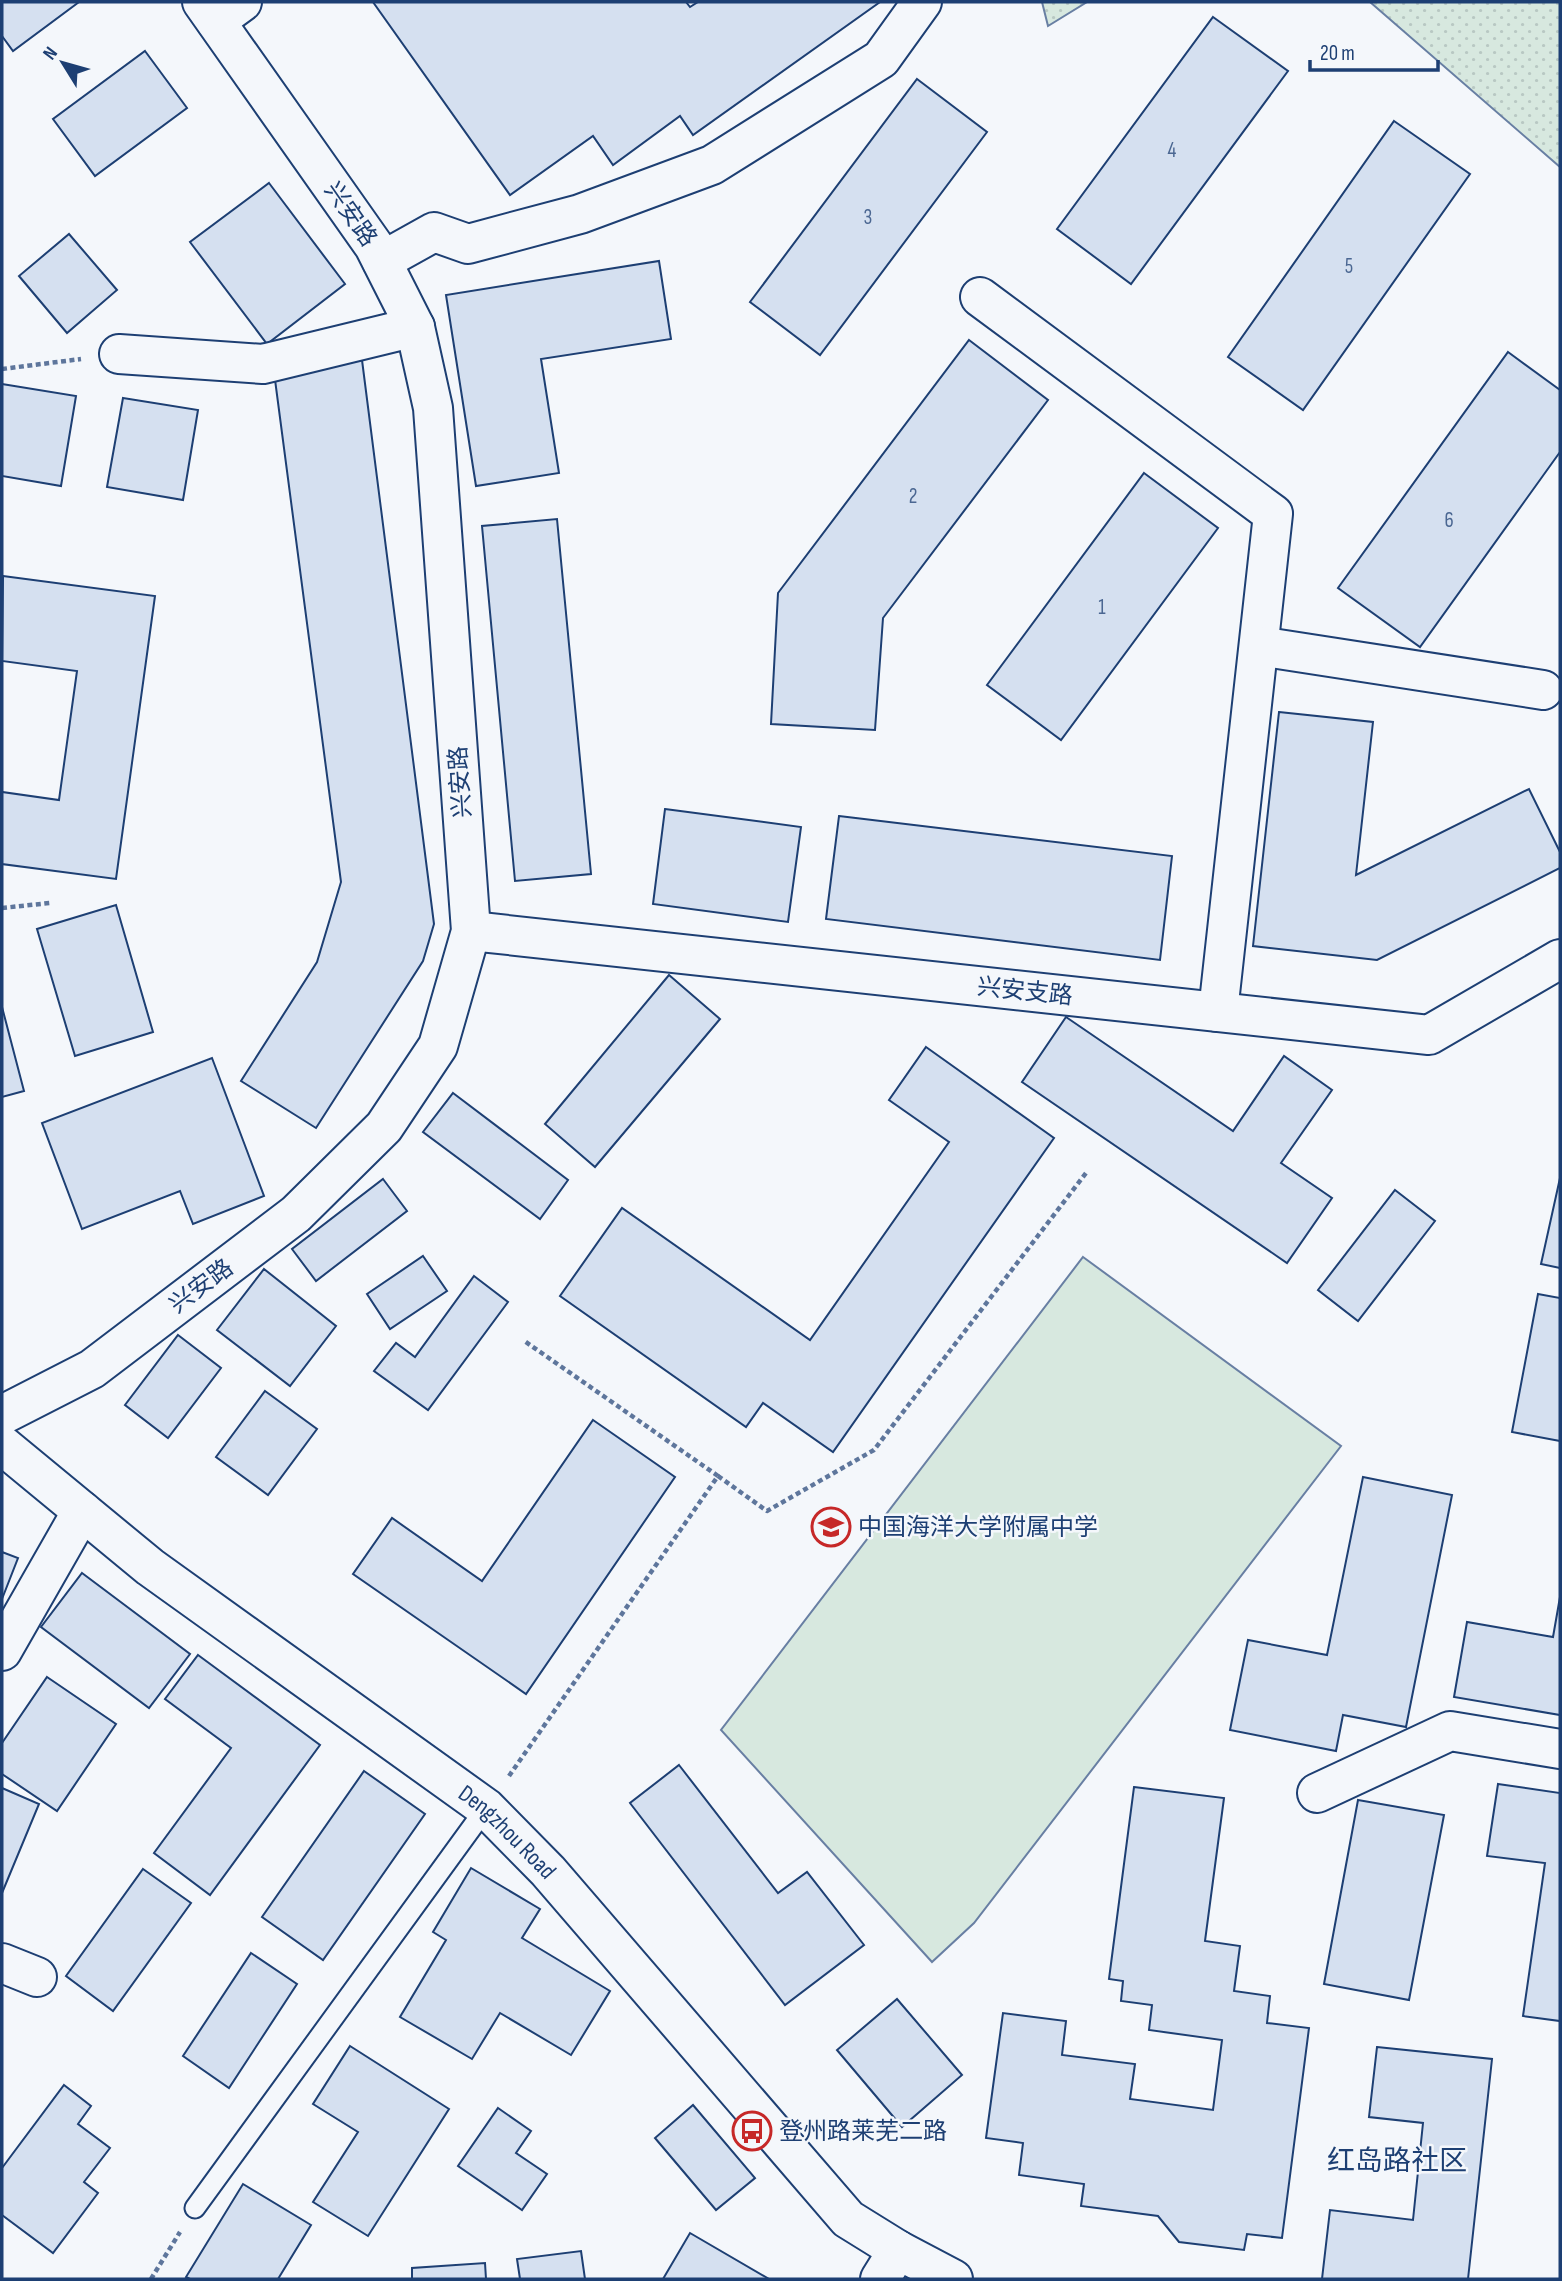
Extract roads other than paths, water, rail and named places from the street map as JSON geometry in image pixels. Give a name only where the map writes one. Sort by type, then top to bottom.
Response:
[{"type":"street","points":[[382,261],[434,232],[468,244],[580,214],[712,164],[881,59],[922,2]]},
{"type":"street","name":"兴安路","points":[[2,1415],[92,1369],[296,1214],[384,1127],[439,1046],[471,931],[433,408],[415,327],[374,246],[220,8]]},
{"type":"street","points":[[980,297],[1273,514],[1217,1012]]},
{"type":"street","points":[[119,354],[263,364],[415,327]]},
{"type":"street","points":[[1259,646],[1543,690]]},
{"type":"street","name":"兴安支路","points":[[471,931],[1429,1035],[1560,959]]},
{"type":"street","name":"Dengzhou Road","points":[[2,1445],[150,1567],[486,1808],[548,1871],[889,2264],[953,2279]]},
{"type":"street","points":[[2,1651],[82,1511]]},
{"type":"street","points":[[1317,1793],[1450,1731],[1560,1749]]},
{"type":"street","points":[[2,1964],[37,1977]]},
{"type":"lane","points":[[195,2208],[486,1808]]},
{"type":"place","name":"中国海洋大学附属中学","points":[[831,1527]]},
{"type":"place","name":"登州路莱芜二路","points":[[752,2131]]},
{"type":"district","name":"红岛路社区","points":[[1397,2160]]}]
